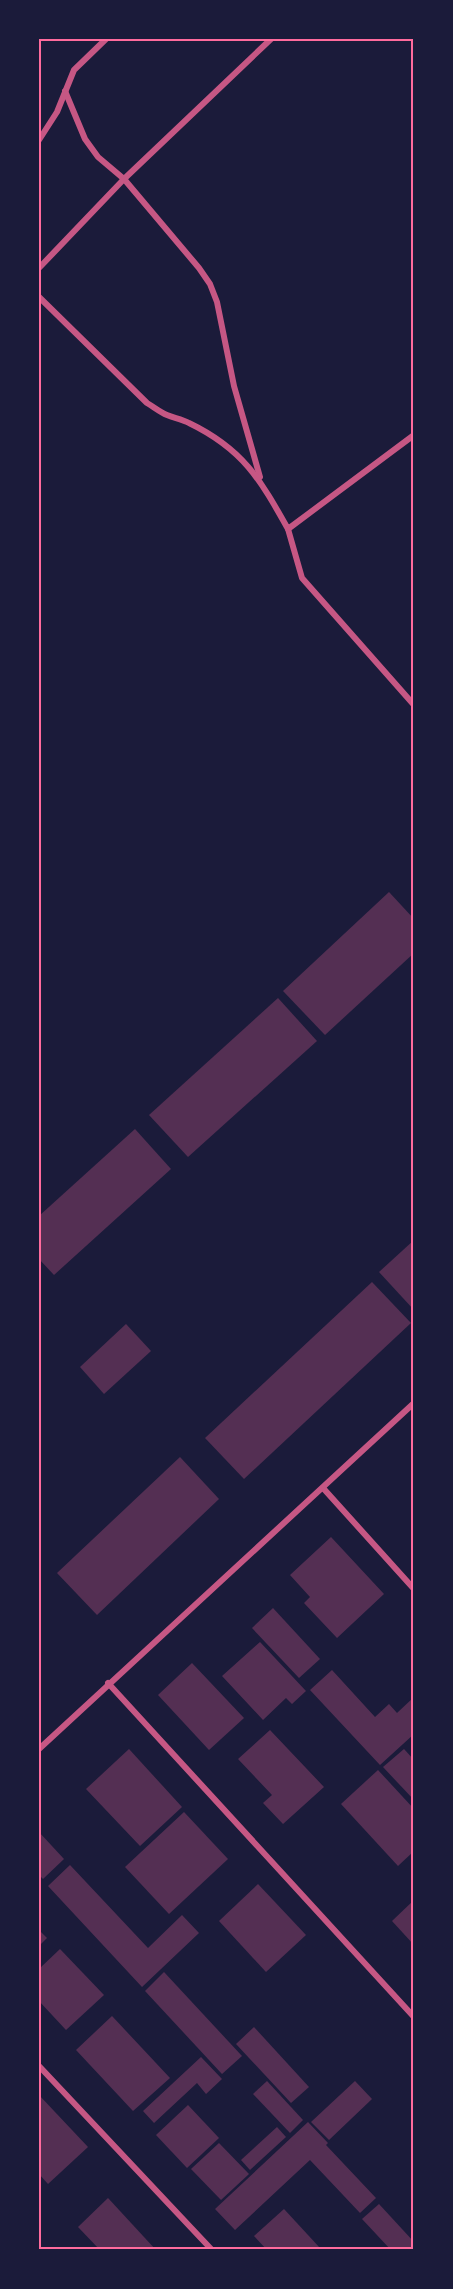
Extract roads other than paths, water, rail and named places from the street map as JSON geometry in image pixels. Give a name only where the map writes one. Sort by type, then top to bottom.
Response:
[{"type":"street","points":[[39,140],[57,112],[74,70],[106,39]]},
{"type":"street","points":[[39,268],[124,179],[271,39]]},
{"type":"street","points":[[65,91],[86,139],[98,157],[124,179],[210,284],[217,302],[234,386],[261,481]]},
{"type":"street","points":[[39,297],[147,403],[166,415],[188,422],[220,441],[242,459],[261,481],[288,529],[302,578],[414,705]]},
{"type":"street","points":[[288,529],[414,435]]},
{"type":"street","points":[[39,1749],[414,1403]]},
{"type":"street","points":[[323,1488],[414,1588]]},
{"type":"street","points":[[108,1683],[414,2017]]},
{"type":"street","points":[[39,2066],[212,2250]]}]
